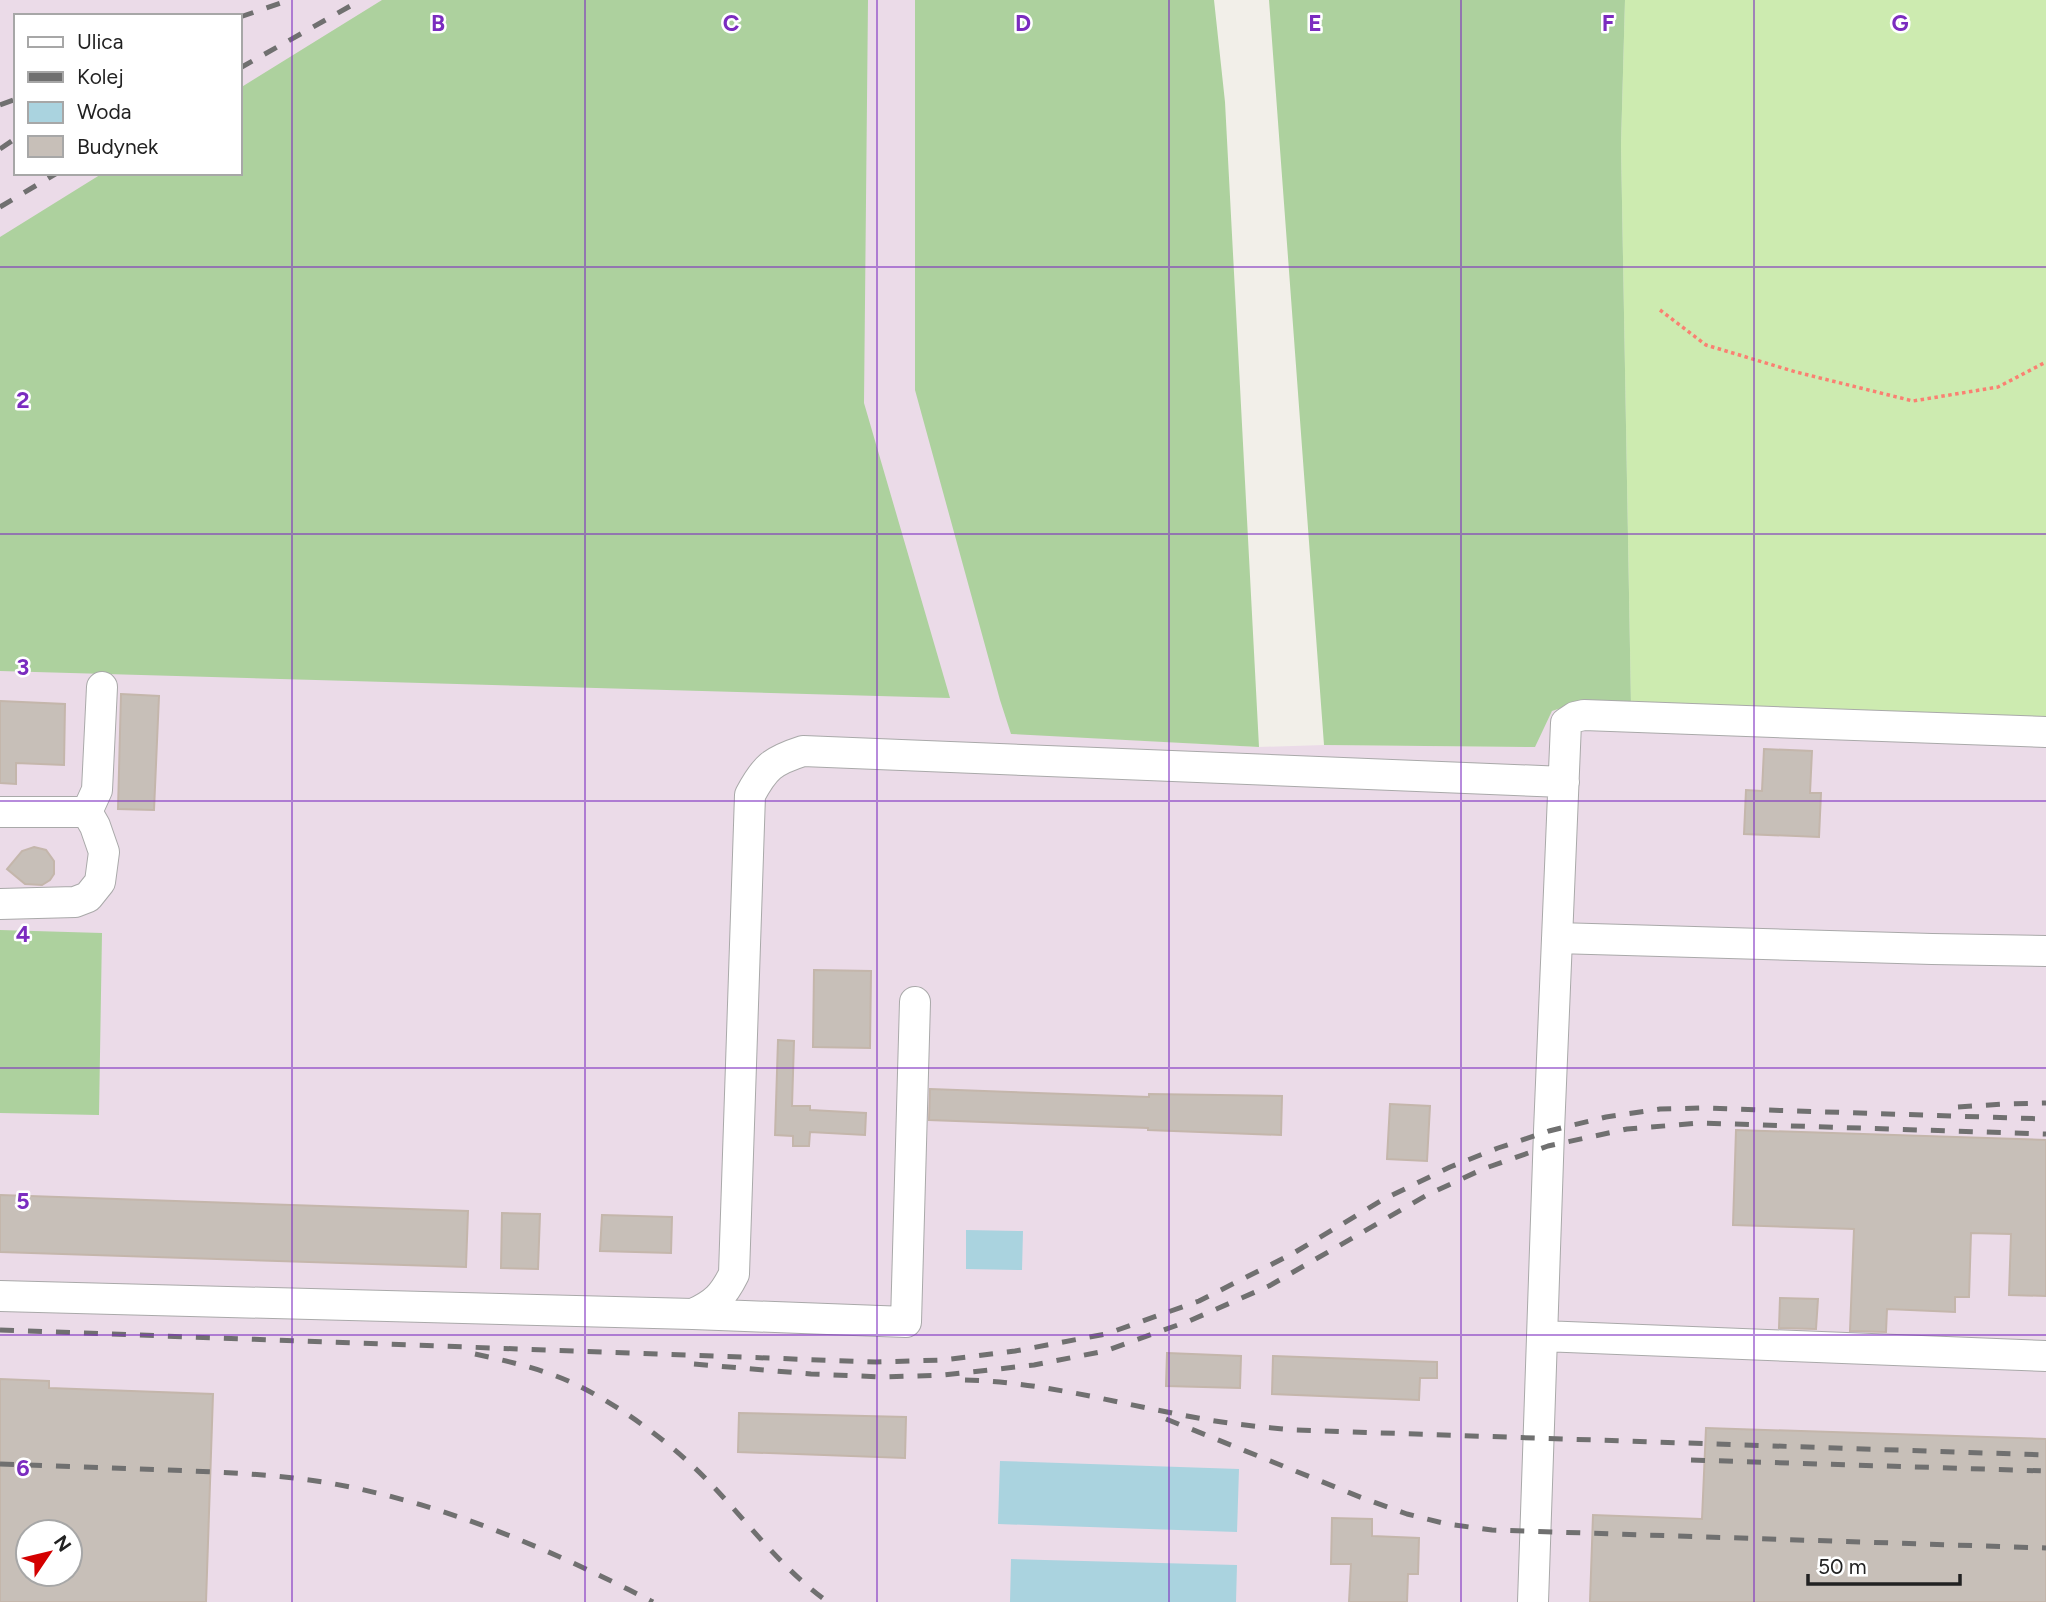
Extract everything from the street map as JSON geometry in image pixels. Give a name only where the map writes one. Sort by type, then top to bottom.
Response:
[{"type":"lane","points":[[0,904],[75,902],[88,897],[100,881],[104,852],[88,812],[97,790],[102,687]]},
{"type":"lane","points":[[1533,1602],[1566,723],[1584,715],[2046,732]]},
{"type":"lane","points":[[693,1314],[711,1306],[725,1292],[734,1274],[750,796],[761,775],[779,759],[803,751],[1564,782]]},
{"type":"lane","points":[[0,812],[88,812]]},
{"type":"lane","points":[[1557,938],[2046,951]]},
{"type":"lane","points":[[0,1296],[906,1322],[915,1002]]},
{"type":"lane","points":[[1542,1336],[2046,1356]]},
{"type":"path","points":[[1660,310],[1706,345],[1796,372],[1913,401],[1998,387],[2046,362]]},
{"type":"shaded area","points":[[0,0],[1070,0],[1045,735],[1259,747],[1534,747],[1552,711],[1577,703],[2046,721],[2046,1602],[0,1602]]},
{"type":"green space","points":[[382,0],[868,0],[864,403],[950,698],[0,671],[0,237],[100,175],[242,175],[242,87]]},
{"type":"green space","points":[[915,0],[1214,0],[1225,102],[1259,747],[1011,734],[915,390]]},
{"type":"green space","points":[[1269,0],[1625,0],[1621,145],[1631,705],[1577,703],[1552,711],[1535,747],[1324,745]]},
{"type":"green space","points":[[1625,0],[2046,0],[2046,721],[1631,705],[1621,145]]},
{"type":"green space","points":[[0,930],[102,933],[99,1115],[0,1113]]},
{"type":"water","points":[[966,1230],[1023,1231],[1022,1270],[966,1269]]},
{"type":"water","points":[[1000,1461],[1239,1469],[1237,1532],[998,1524]]},
{"type":"water","points":[[1011,1559],[1237,1565],[1236,1602],[1010,1602]]},
{"type":"building","points":[[121,694],[159,696],[154,810],[118,809]]},
{"type":"building","points":[[0,701],[65,704],[64,765],[16,763],[16,784],[0,783]]},
{"type":"building","points":[[1764,749],[1812,751],[1810,793],[1821,793],[1819,837],[1744,834],[1746,790],[1762,791]]},
{"type":"building","points":[[34,847],[46,850],[54,861],[54,874],[42,885],[25,884],[7,869],[22,851]]},
{"type":"building","points":[[814,970],[871,971],[870,1048],[813,1047]]},
{"type":"building","points":[[778,1040],[794,1041],[792,1106],[810,1106],[810,1110],[866,1113],[865,1135],[810,1132],[809,1146],[793,1146],[793,1136],[775,1135]]},
{"type":"building","points":[[930,1089],[1149,1097],[1149,1094],[1282,1096],[1281,1135],[929,1120]]},
{"type":"building","points":[[1390,1104],[1430,1106],[1427,1161],[1387,1159]]},
{"type":"building","points":[[1736,1130],[2046,1140],[2046,1296],[2009,1295],[2011,1234],[1971,1233],[1969,1297],[1955,1297],[1955,1312],[1887,1309],[1886,1332],[1850,1331],[1854,1229],[1733,1225]]},
{"type":"building","points":[[0,1195],[468,1211],[466,1267],[0,1252]]},
{"type":"building","points":[[502,1213],[540,1214],[538,1269],[501,1268]]},
{"type":"building","points":[[602,1215],[672,1217],[671,1253],[600,1251]]},
{"type":"building","points":[[1780,1298],[1818,1299],[1816,1329],[1779,1328]]},
{"type":"building","points":[[1167,1353],[1241,1356],[1240,1388],[1166,1386]]},
{"type":"building","points":[[1273,1356],[1437,1362],[1437,1378],[1420,1378],[1419,1400],[1272,1394]]},
{"type":"building","points":[[0,1379],[49,1381],[49,1388],[213,1394],[206,1602],[0,1602]]},
{"type":"building","points":[[739,1413],[906,1417],[905,1458],[738,1452]]},
{"type":"building","points":[[1706,1428],[2046,1439],[2046,1602],[1590,1602],[1593,1515],[1702,1519]]},
{"type":"building","points":[[1332,1518],[1372,1519],[1372,1536],[1419,1538],[1418,1574],[1408,1574],[1407,1602],[1349,1602],[1351,1564],[1331,1564]]},
{"type":"railway","points":[[242,16],[290,0]]},
{"type":"railway","points":[[242,67],[361,0]]},
{"type":"railway","points":[[0,105],[14,100]]},
{"type":"railway","points":[[0,149],[14,139]]},
{"type":"railway","points":[[0,207],[54,175]]},
{"type":"railway","points":[[1958,1107],[2046,1103]]},
{"type":"railway","points":[[0,1330],[876,1362],[943,1360],[1015,1351],[1106,1334],[1199,1301],[1292,1254],[1384,1199],[1450,1167],[1549,1131],[1606,1117],[1660,1109],[1704,1108],[2046,1119]]},
{"type":"railway","points":[[694,1364],[884,1377],[944,1375],[1034,1365],[1105,1351],[1189,1321],[1269,1286],[1427,1195],[1483,1169],[1548,1146],[1627,1129],[1700,1123],[2046,1134]]},
{"type":"railway","points":[[475,1354],[537,1370],[573,1383],[610,1403],[646,1428],[696,1469],[781,1561],[828,1602]]},
{"type":"railway","points":[[965,1380],[1053,1389],[1210,1420],[1294,1430],[2046,1455]]},
{"type":"railway","points":[[1166,1419],[1365,1499],[1447,1524],[1492,1530],[2046,1548]]},
{"type":"railway","points":[[1691,1460],[2046,1471]]},
{"type":"railway","points":[[0,1464],[247,1474],[329,1483],[413,1503],[495,1530],[575,1564],[653,1602]]}]
